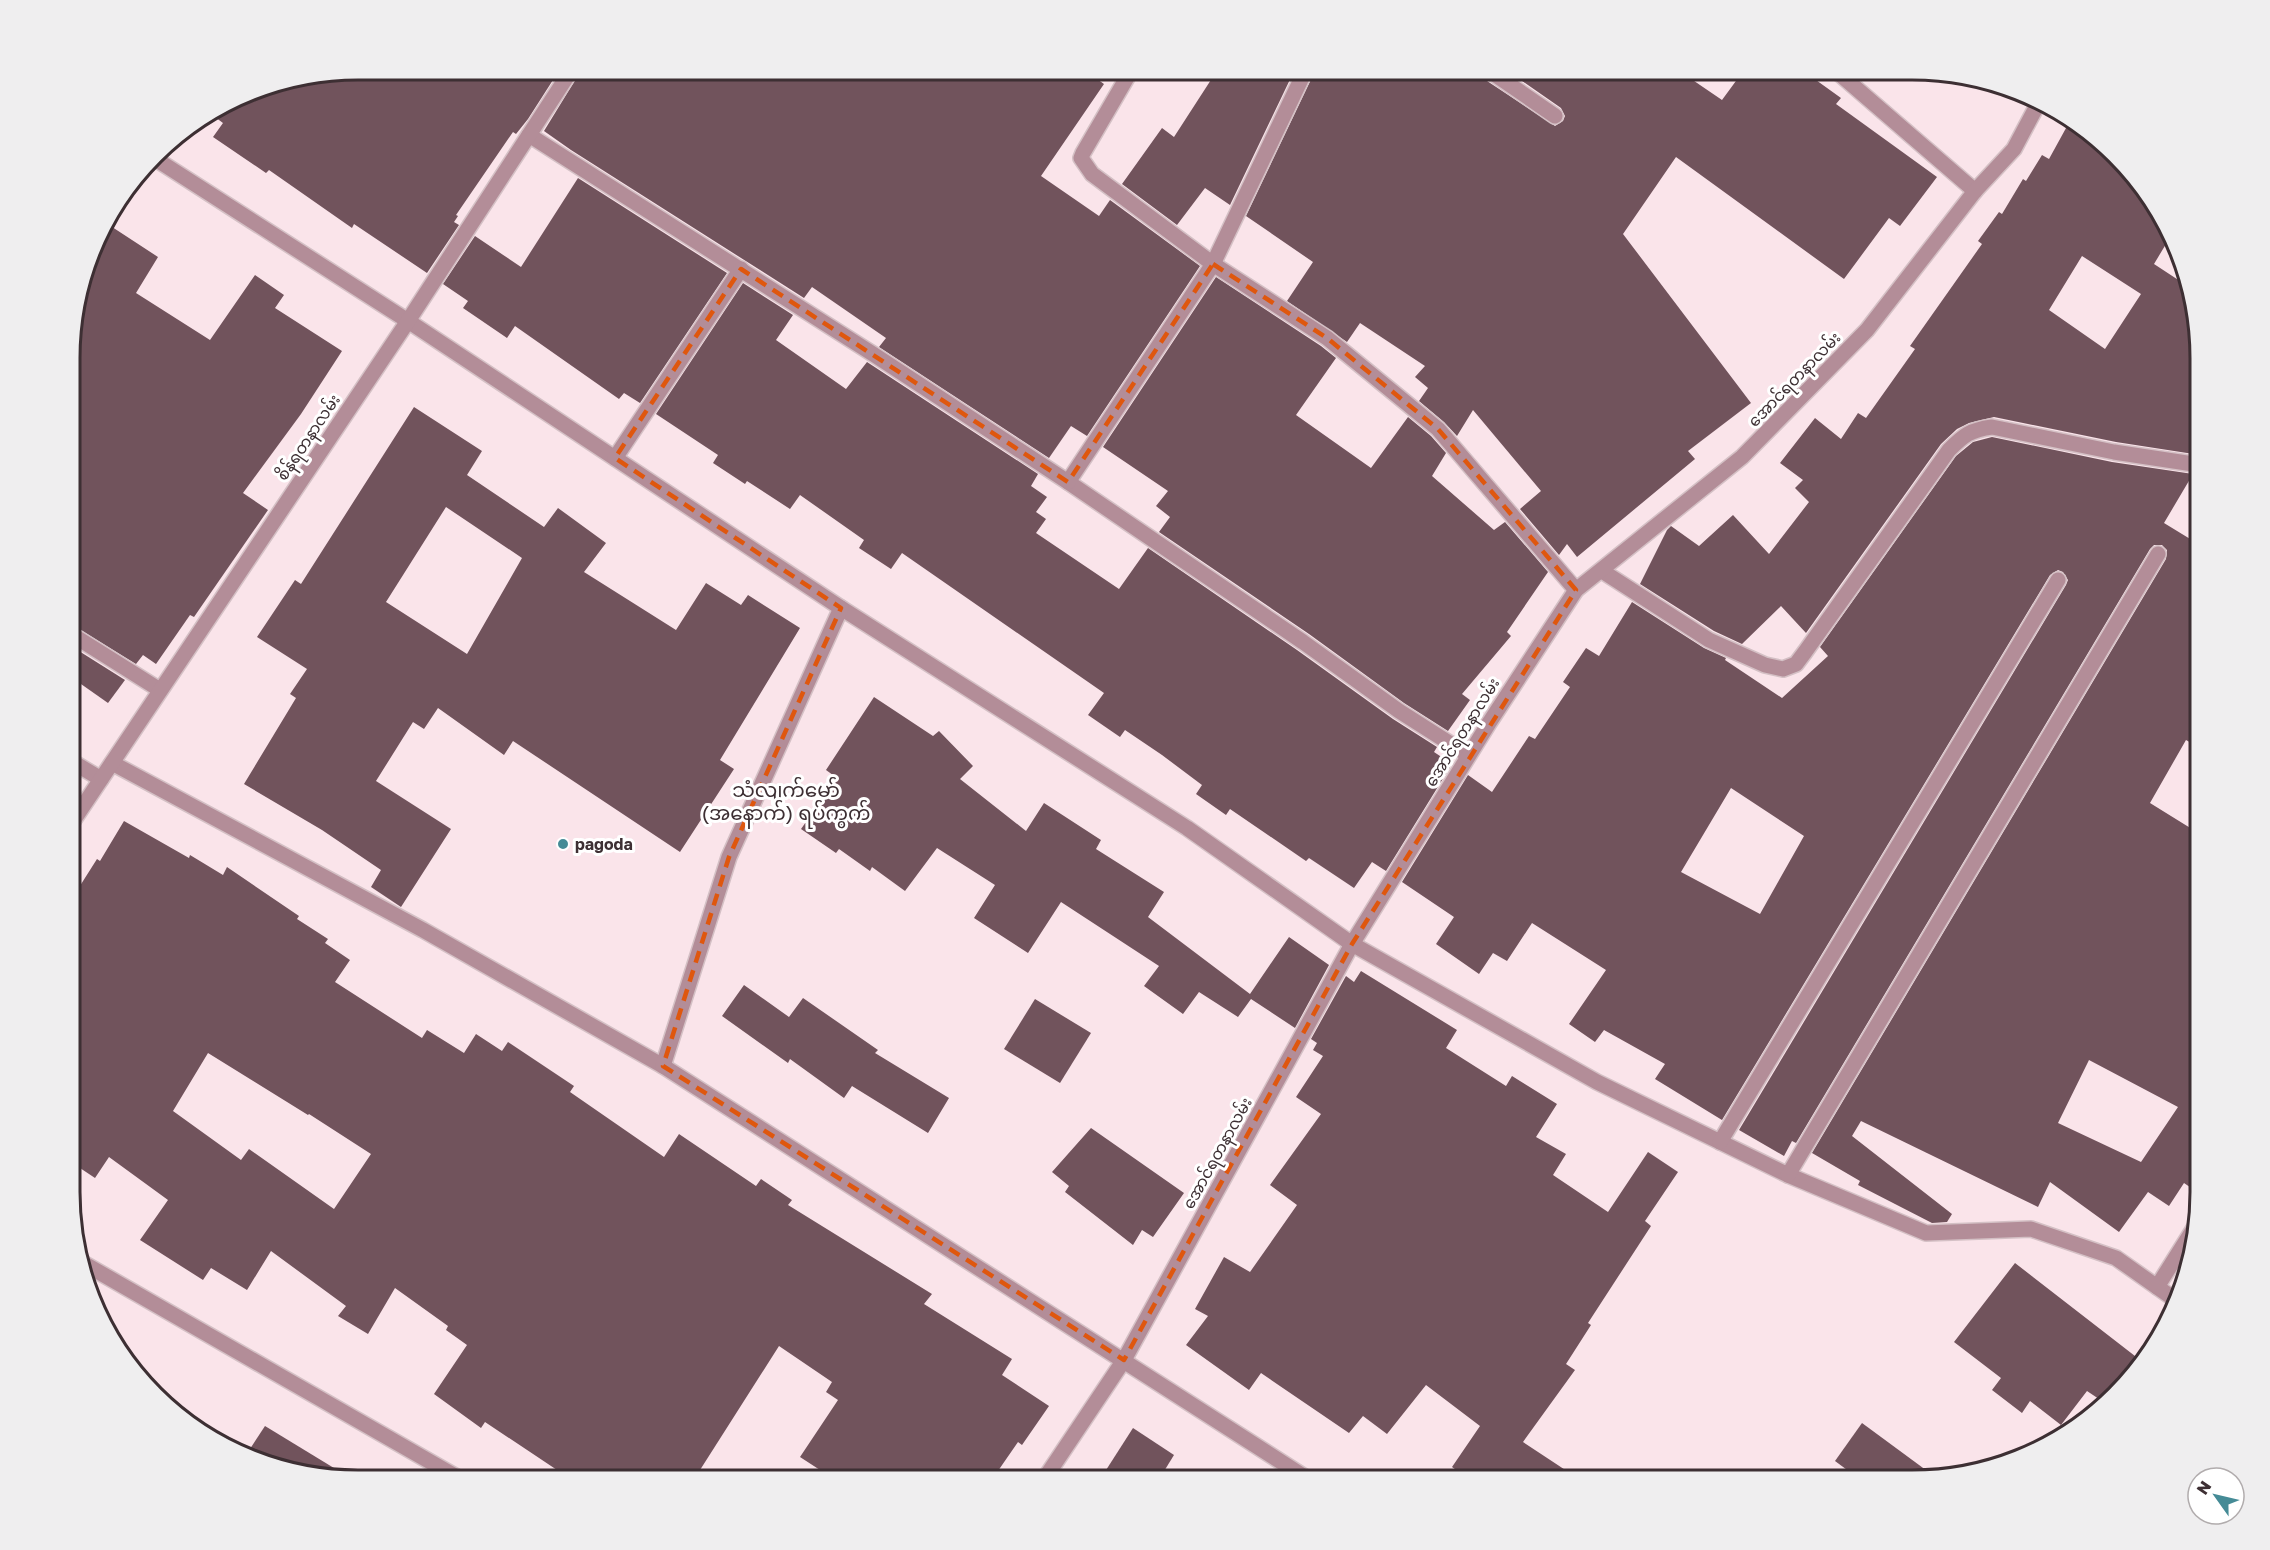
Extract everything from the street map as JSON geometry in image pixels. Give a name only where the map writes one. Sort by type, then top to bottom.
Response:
[{"type":"street","name":"စိန်ရတနာလမ်း","points":[[80,810],[408,321],[565,80]]},
{"type":"street","points":[[1125,80],[1081,158],[1092,174],[1213,264],[1327,338],[1438,429],[1576,590]]},
{"type":"street","points":[[1068,482],[1213,264],[1301,80]]},
{"type":"street","points":[[1503,80],[1555,116]]},
{"type":"street","points":[[1847,80],[1975,191]]},
{"type":"street","name":"အောင်ရတနာလမ်း","points":[[1049,1470],[1124,1360],[1352,944],[1468,755],[1576,590],[1742,458],[1867,330],[1975,191],[2014,149],[2036,108]]},
{"type":"street","points":[[529,135],[741,269],[1068,482],[1303,642],[1398,711],[1468,755]]},
{"type":"street","points":[[160,162],[408,321],[841,608],[1187,828],[1352,944],[1597,1082],[1788,1175],[1926,1233],[2031,1229],[2116,1258],[2170,1296]]},
{"type":"street","points":[[615,458],[741,269]]},
{"type":"street","points":[[1602,571],[1709,640],[1765,665],[1783,669],[1796,664],[1806,652],[1949,450],[1963,435],[1977,429],[1992,427],[2114,452],[2190,463]]},
{"type":"street","points":[[1788,1175],[2158,554]]},
{"type":"street","points":[[1720,1142],[2058,579]]},
{"type":"street","points":[[663,1066],[729,857],[841,608]]},
{"type":"street","points":[[80,640],[160,690]]},
{"type":"street","points":[[112,763],[423,930],[663,1066],[1294,1470]]},
{"type":"street","points":[[80,766],[101,779]]},
{"type":"street","points":[[2157,1287],[2186,1241]]},
{"type":"street","points":[[90,1267],[445,1470]]},
{"type":"highlighted area","points":[[1213,264],[1327,338],[1438,429],[1576,590],[1352,944],[1124,1360],[663,1066],[729,857],[841,608],[615,458],[741,269],[1068,482]]},
{"type":"building","points":[[340,80],[553,80],[528,119],[516,134],[513,132],[456,215],[458,216],[454,222],[459,225],[427,273],[354,224],[352,228],[269,170],[266,173],[213,137],[223,123],[217,118],[251,101],[286,89],[321,82]]},
{"type":"building","points":[[575,80],[1098,80],[1104,84],[1041,176],[1099,216],[1110,200],[1200,266],[1087,436],[1071,426],[1049,458],[879,347],[886,338],[812,287],[804,298],[544,131]]},
{"type":"building","points":[[1211,80],[1290,80],[1230,205],[1205,188],[1177,225],[1122,184],[1162,128],[1174,137]]},
{"type":"building","points":[[1311,80],[1486,80],[1555,126],[1563,121],[1565,116],[1561,108],[1521,80],[1693,80],[1722,100],[1737,80],[1816,80],[1841,98],[1836,104],[1937,177],[1900,226],[1889,218],[1844,279],[1676,157],[1623,234],[1751,403],[1688,451],[1695,459],[1577,557],[1567,544],[1559,555],[1520,509],[1541,491],[1473,410],[1457,436],[1419,401],[1428,388],[1415,377],[1425,366],[1360,323],[1347,342],[1287,301],[1313,262],[1246,216]]},
{"type":"building","points":[[2067,126],[2096,149],[2121,174],[2144,203],[2162,235],[2166,244],[2154,264],[2180,281],[2188,321],[2190,453],[2116,442],[1994,417],[1969,423],[1957,429],[1941,444],[1806,633],[1781,606],[1742,644],[1714,631],[1640,584],[1671,526],[1699,546],[1733,515],[1769,554],[1809,502],[1795,488],[1803,480],[1780,463],[1815,418],[1841,439],[1858,413],[1866,418],[1915,349],[1910,346],[1982,244],[1978,241],[1999,212],[2002,214],[2023,179],[2026,181],[2042,155],[2049,159]],"holes":[[[2082,256],[2141,294],[2105,349],[2049,310]]]},
{"type":"building","points":[[578,178],[727,273],[640,403],[624,393],[619,399],[515,326],[507,338],[463,308],[468,301],[443,284],[475,236],[521,267]]},
{"type":"building","points":[[112,227],[158,257],[136,293],[210,340],[255,275],[284,295],[275,308],[342,351],[301,414],[243,493],[268,510],[194,617],[190,615],[156,664],[143,655],[136,664],[80,630],[80,340],[85,303],[94,268]]},
{"type":"building","points":[[1216,277],[1336,358],[1296,415],[1371,468],[1408,417],[1431,436],[1446,453],[1432,476],[1494,530],[1505,522],[1548,572],[1507,632],[1511,636],[1462,694],[1470,700],[1448,731],[1404,703],[1309,634],[1159,532],[1170,517],[1156,506],[1168,491],[1103,447]]},
{"type":"building","points":[[743,283],[793,315],[776,340],[846,389],[867,362],[1038,474],[1031,486],[1047,497],[1036,512],[1046,519],[1036,533],[1119,589],[1148,548],[1393,719],[1437,747],[1434,752],[1452,764],[1386,871],[1372,862],[1354,888],[1309,858],[1306,861],[1230,809],[1226,815],[1196,794],[1202,785],[1162,755],[1125,730],[1120,737],[1088,715],[1104,693],[902,553],[891,569],[859,548],[864,540],[800,495],[790,509],[747,481],[745,484],[713,463],[718,455],[656,414]]},
{"type":"building","points":[[414,407],[482,451],[467,475],[544,527],[558,508],[606,543],[584,572],[676,630],[706,583],[741,605],[748,595],[800,628],[720,760],[734,769],[680,852],[513,741],[504,755],[438,708],[424,729],[413,722],[376,781],[451,829],[401,907],[371,887],[381,870],[322,830],[244,784],[296,698],[290,694],[307,669],[257,637],[295,580],[301,584]],"holes":[[[446,507],[522,558],[467,654],[386,602]]]},
{"type":"building","points":[[1992,437],[2112,462],[2190,474],[2190,479],[2164,523],[2190,539],[2190,742],[2186,740],[2150,803],[2190,828],[2190,1187],[2184,1183],[2169,1206],[2148,1192],[2119,1232],[2050,1182],[2038,1207],[1861,1121],[1852,1136],[1952,1214],[1947,1222],[1932,1223],[1858,1185],[1860,1181],[1812,1153],[2166,559],[2167,550],[2162,545],[2154,545],[2150,549],[1796,1143],[1792,1141],[1784,1156],[1739,1130],[2066,585],[2068,580],[2063,572],[2058,570],[2050,575],[1722,1120],[1655,1079],[1665,1064],[1604,1030],[1595,1042],[1569,1024],[1606,970],[1532,923],[1507,961],[1493,953],[1479,974],[1436,944],[1454,917],[1402,882],[1468,775],[1492,792],[1529,736],[1535,739],[1570,687],[1563,682],[1586,648],[1599,656],[1632,602],[1704,648],[1726,658],[1725,660],[1782,698],[1828,656],[1820,647],[1956,456],[1973,442]],"holes":[[[1731,788],[1804,836],[1760,914],[1681,872]],[[2089,1060],[2178,1107],[2141,1162],[2058,1123]]]},
{"type":"building","points":[[80,652],[125,680],[108,703],[80,683]]},
{"type":"building","points":[[874,697],[933,736],[939,731],[973,766],[960,779],[1026,831],[1044,803],[1101,840],[1096,849],[1164,892],[1148,917],[1250,994],[1289,937],[1329,965],[1295,1028],[1251,999],[1238,1017],[1199,992],[1183,1014],[1144,986],[1159,966],[1061,902],[1028,953],[974,918],[995,885],[937,848],[905,891],[872,867],[870,871],[839,849],[836,853],[801,829],[837,778],[826,770]]},
{"type":"building","points":[[124,821],[223,875],[227,867],[299,916],[297,919],[328,939],[325,943],[350,960],[335,982],[422,1038],[427,1030],[464,1053],[476,1034],[502,1051],[508,1042],[574,1086],[570,1092],[664,1157],[679,1134],[756,1186],[761,1179],[792,1200],[788,1205],[932,1294],[924,1304],[1012,1359],[1002,1375],[1049,1406],[1022,1445],[1018,1442],[999,1470],[820,1470],[800,1457],[838,1400],[826,1392],[832,1382],[779,1346],[700,1470],[557,1470],[485,1422],[481,1428],[434,1394],[467,1345],[446,1330],[448,1326],[395,1288],[368,1334],[338,1316],[346,1306],[271,1251],[247,1290],[211,1268],[203,1280],[140,1240],[168,1200],[109,1157],[95,1178],[80,1168],[80,886],[97,859],[100,861]],"holes":[[[208,1053],[371,1154],[334,1209],[249,1149],[241,1160],[173,1111]]]},
{"type":"building","points":[[1361,971],[1457,1030],[1446,1048],[1506,1086],[1512,1076],[1557,1104],[1536,1137],[1566,1154],[1553,1175],[1608,1212],[1648,1152],[1678,1172],[1645,1221],[1651,1226],[1588,1323],[1591,1325],[1566,1364],[1575,1370],[1523,1442],[1565,1470],[1456,1470],[1452,1467],[1480,1426],[1426,1385],[1387,1434],[1363,1416],[1349,1433],[1261,1373],[1249,1390],[1186,1345],[1208,1316],[1195,1309],[1224,1257],[1250,1272],[1297,1205],[1270,1185],[1321,1114],[1296,1097],[1323,1056],[1313,1050],[1317,1043],[1311,1039],[1346,976],[1354,982]]},
{"type":"building","points":[[744,985],[789,1017],[803,998],[878,1050],[875,1053],[949,1098],[928,1133],[852,1086],[844,1098],[790,1059],[788,1063],[722,1016]]},
{"type":"building","points":[[1035,999],[1091,1033],[1060,1083],[1004,1049]]},
{"type":"building","points":[[1091,1128],[1184,1193],[1153,1237],[1142,1230],[1133,1245],[1065,1192],[1069,1186],[1052,1172]]},
{"type":"building","points":[[2015,1263],[2137,1357],[2099,1399],[2087,1391],[2061,1425],[2030,1401],[2022,1413],[1992,1390],[2001,1378],[1954,1342]]},
{"type":"building","points":[[1862,1423],[1926,1470],[1847,1470],[1835,1461]]},
{"type":"building","points":[[265,1426],[337,1470],[286,1461],[250,1449]]},
{"type":"building","points":[[1133,1428],[1174,1455],[1165,1470],[1106,1470]]},
{"type":"place","name":"pagoda","points":[[563,844]]},
{"type":"district","name":"သံလျက်မော် (အနောက်) ရပ်ကွက်","points":[[786,802]]}]
